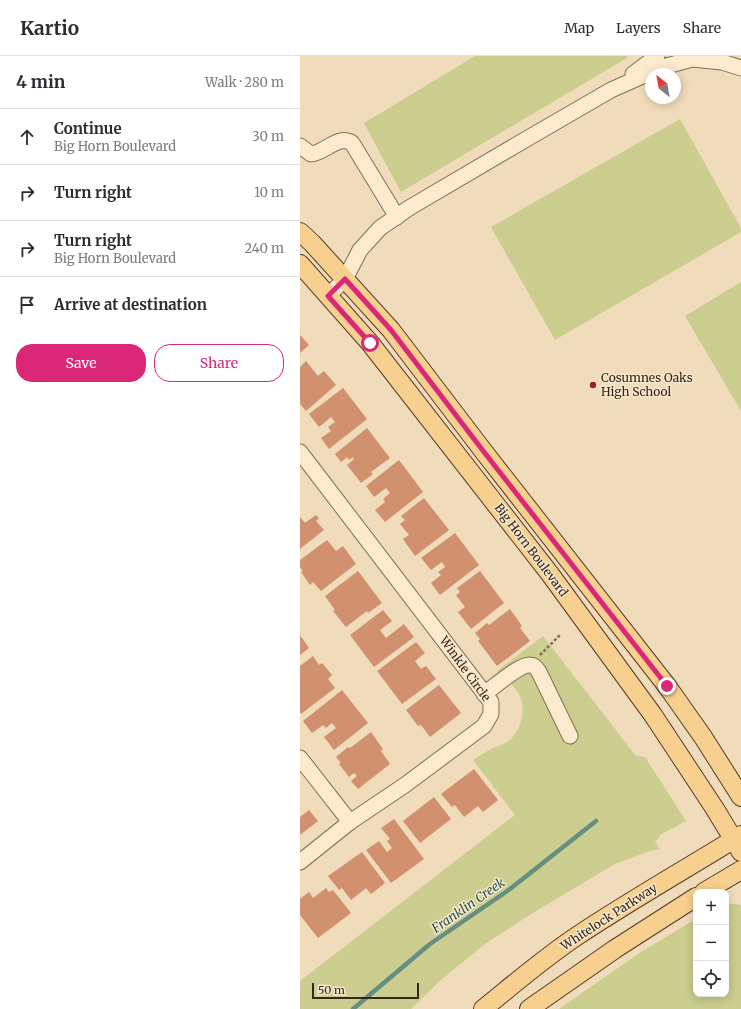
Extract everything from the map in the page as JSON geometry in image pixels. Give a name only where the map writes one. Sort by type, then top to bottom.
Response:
[{"type":"main road","name":"Big Horn Boulevard","points":[[300,232],[312,243],[391,330],[667,686],[703,737],[741,797]]},
{"type":"main road","name":"Big Horn Boulevard","points":[[300,264],[370,343],[582,617],[653,716],[738,842]]},
{"type":"main road","name":"Whitelock Parkway","points":[[484,1009],[527,973],[576,936],[666,880],[738,842]]},
{"type":"main road","points":[[709,889],[741,870]]},
{"type":"main road","points":[[529,1009],[615,949],[693,899]]},
{"type":"street","points":[[328,296],[345,279],[360,250],[380,228],[523,141],[611,90],[657,56]]},
{"type":"street","points":[[611,90],[664,67],[692,59],[722,62],[741,68]]},
{"type":"street","points":[[300,146],[311,154],[317,153],[339,141],[347,140],[352,143],[397,217]]},
{"type":"street","name":"Winkle Circle","points":[[300,452],[491,702],[491,714],[484,726],[405,785],[350,822],[300,862]]},
{"type":"street","points":[[484,694],[518,669],[531,664],[536,667],[539,672],[570,736]]},
{"type":"street","points":[[300,758],[350,822]]},
{"type":"path","points":[[531,664],[561,634]]},
{"type":"green space","points":[[475,56],[627,56],[627,58],[401,192],[364,123]]},
{"type":"green space","points":[[680,119],[741,228],[741,232],[555,340],[491,227]]},
{"type":"green space","points":[[741,282],[741,411],[685,316]]},
{"type":"green space","points":[[543,636],[636,756],[645,757],[686,821],[660,835],[655,841],[660,850],[653,850],[615,864],[536,911],[485,944],[442,979],[411,1009],[300,1009],[300,981],[515,815],[473,760],[485,752],[506,743],[512,739],[516,733],[522,719],[523,711],[520,697],[512,685],[497,671]]},
{"type":"green space","points":[[729,903],[741,905],[741,1009],[559,1009],[641,952],[693,921],[693,997],[729,997]]},
{"type":"building","points":[[300,335],[309,345],[300,353]]},
{"type":"building","points":[[306,361],[318,376],[324,371],[336,385],[306,411],[300,404],[300,367]]},
{"type":"building","points":[[343,388],[367,419],[329,449],[321,438],[331,431],[328,427],[335,422],[331,417],[319,427],[309,414]]},
{"type":"building","points":[[367,428],[390,458],[371,472],[373,474],[361,483],[347,465],[354,459],[353,457],[349,460],[347,457],[341,462],[335,454]]},
{"type":"building","points":[[399,460],[423,492],[385,522],[375,510],[385,502],[383,499],[390,493],[386,488],[374,497],[366,486]]},
{"type":"building","points":[[424,498],[449,530],[415,556],[403,539],[409,535],[400,524],[405,520],[401,516]]},
{"type":"building","points":[[316,515],[319,518],[316,521],[324,530],[300,549],[300,517],[305,523]]},
{"type":"building","points":[[455,533],[479,565],[440,595],[431,583],[441,575],[438,572],[445,567],[442,562],[431,570],[421,558]]},
{"type":"building","points":[[327,540],[336,551],[343,546],[356,564],[321,591],[313,582],[310,585],[301,572],[303,571],[300,567],[300,560]]},
{"type":"building","points":[[358,571],[382,603],[368,613],[367,611],[346,627],[333,611],[335,610],[325,596]]},
{"type":"building","points":[[480,571],[504,603],[471,629],[458,612],[465,607],[456,595],[460,592],[457,588]]},
{"type":"building","points":[[510,609],[522,626],[520,628],[530,641],[497,666],[478,641],[480,639],[475,633],[487,623],[489,625]]},
{"type":"building","points":[[383,610],[392,621],[380,630],[386,638],[404,624],[414,637],[374,667],[350,635]]},
{"type":"building","points":[[300,635],[309,648],[300,655]]},
{"type":"building","points":[[416,642],[425,653],[415,661],[421,669],[426,666],[436,679],[402,704],[377,671]]},
{"type":"building","points":[[313,656],[319,665],[322,663],[332,675],[328,679],[335,688],[301,714],[300,666]]},
{"type":"building","points":[[439,685],[461,713],[430,737],[421,725],[418,726],[406,710]]},
{"type":"building","points":[[342,690],[368,723],[334,750],[324,737],[336,728],[332,723],[326,728],[323,725],[312,733],[303,721]]},
{"type":"building","points":[[371,732],[383,749],[381,751],[390,764],[358,789],[351,781],[357,776],[354,773],[349,777],[339,764],[341,763],[336,757]]},
{"type":"building","points":[[474,769],[498,800],[483,812],[478,806],[464,817],[455,805],[452,807],[441,794]]},
{"type":"building","points":[[434,797],[451,819],[420,843],[403,821]]},
{"type":"building","points":[[309,810],[318,821],[300,835],[300,817]]},
{"type":"building","points":[[394,819],[424,859],[391,883],[366,850],[379,841],[387,852],[392,848],[387,841],[390,839],[381,828]]},
{"type":"building","points":[[362,852],[385,883],[371,894],[366,888],[351,900],[342,888],[339,890],[328,876]]},
{"type":"building","points":[[326,888],[329,892],[333,890],[351,913],[318,938],[300,915],[300,899],[309,892],[313,898]]},
{"type":"waterway","name":"Franklin Creek","points":[[353,1009],[430,944],[510,889],[596,821]]},
{"type":"place","name":"Cosumnes Oaks High School","points":[[593,385]]},
{"type":"route","points":[[370,343],[328,296],[345,279],[391,330],[484,452],[667,686]]}]
